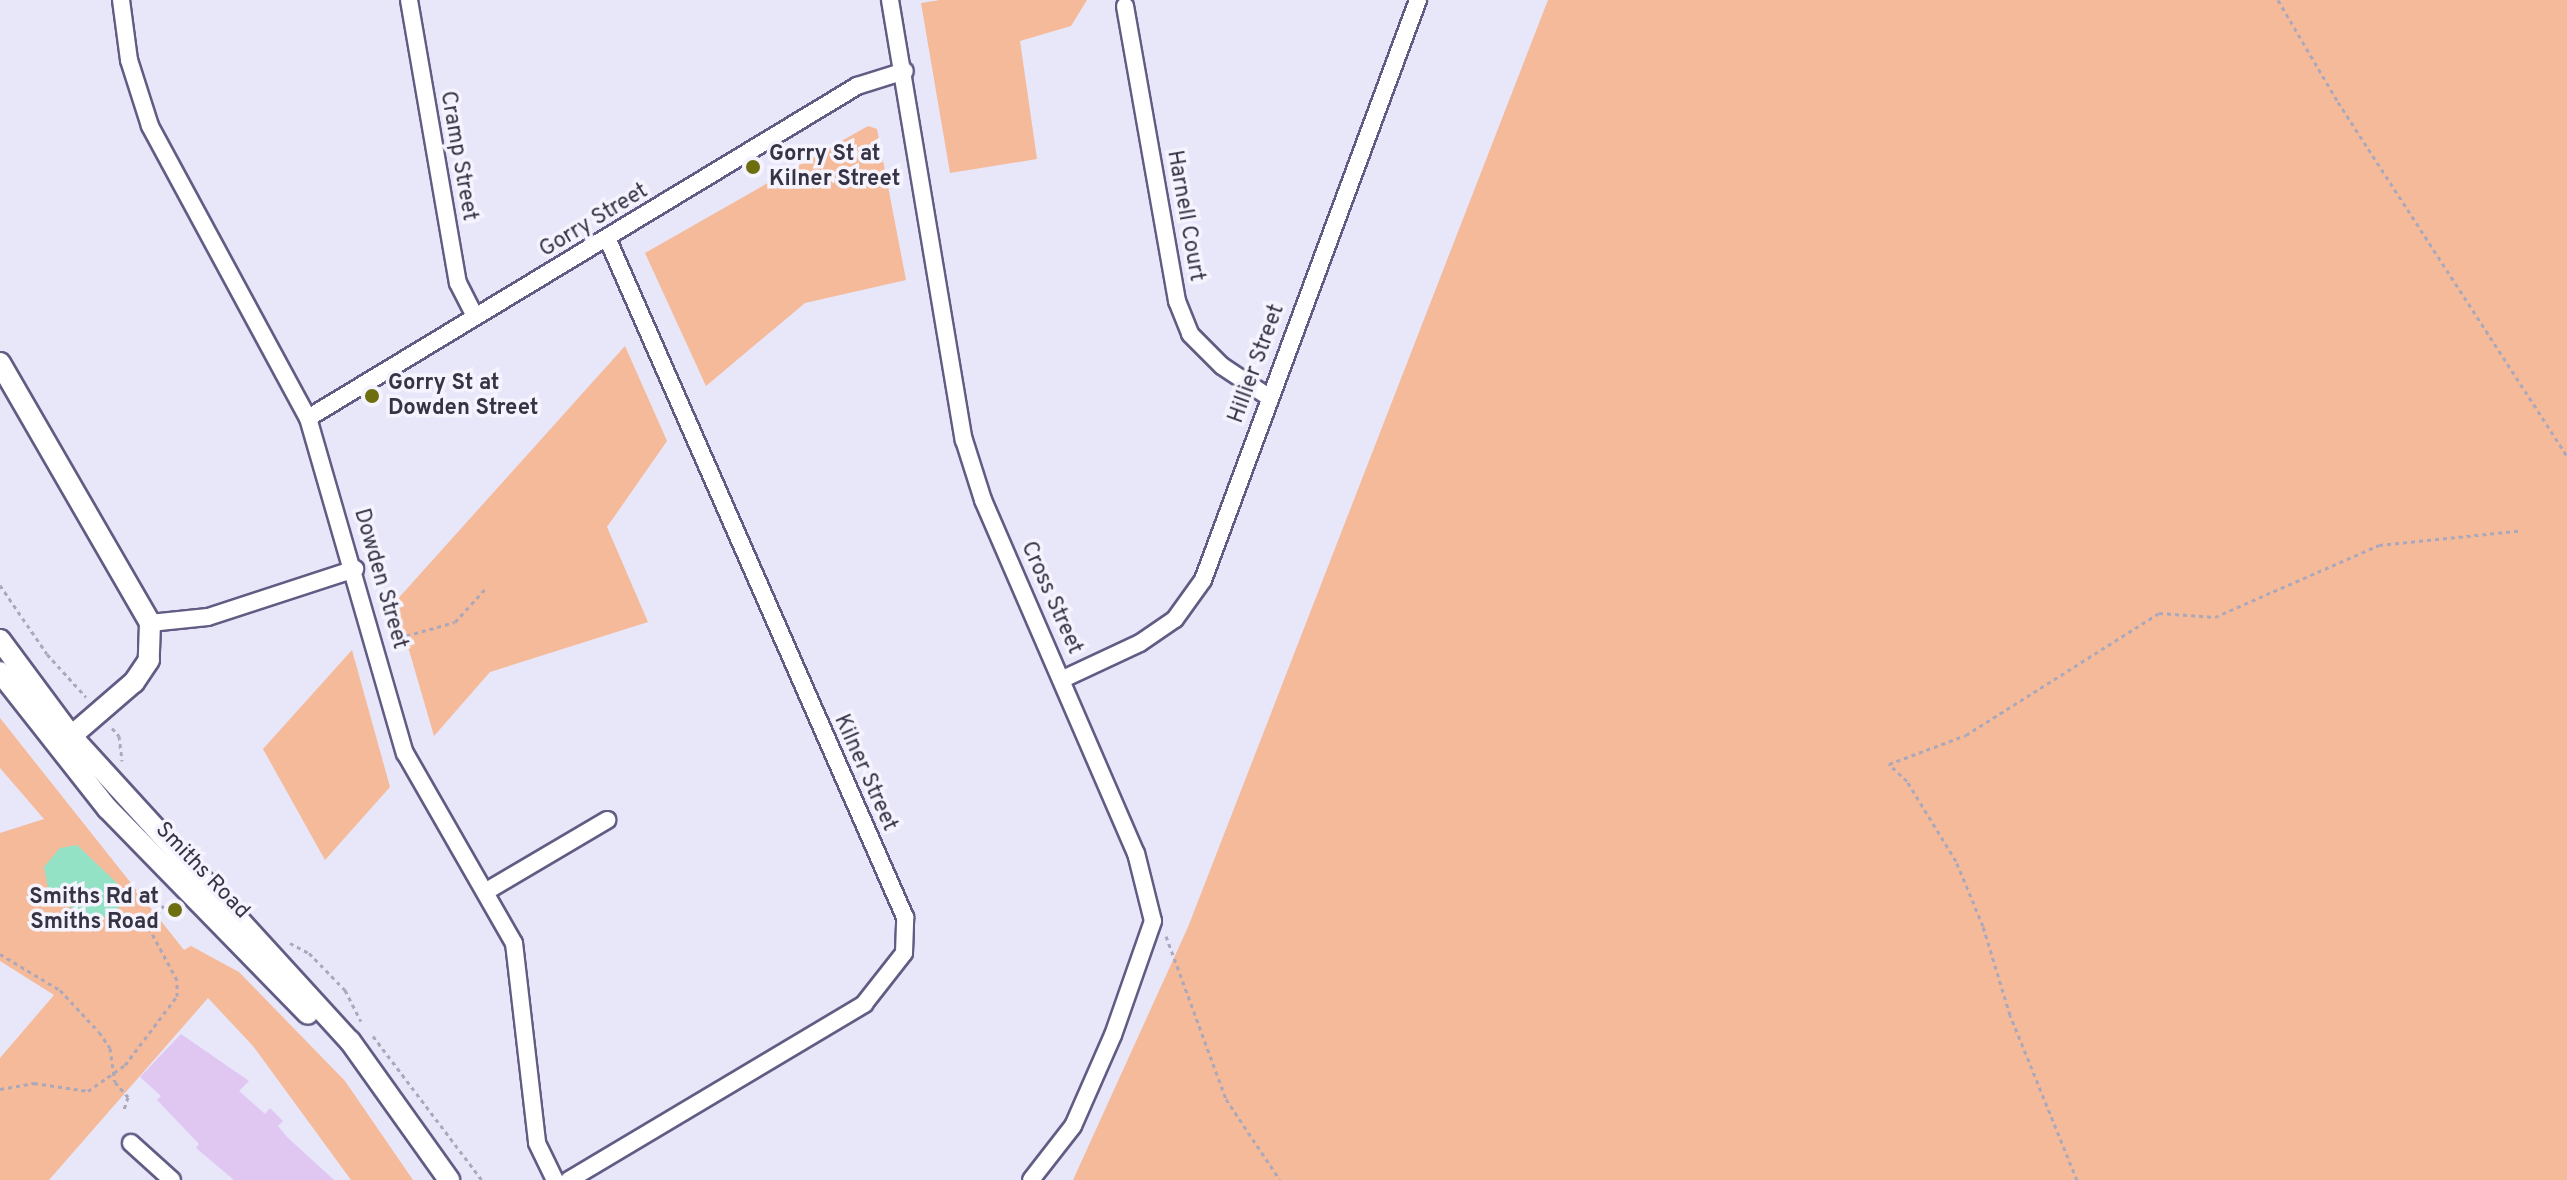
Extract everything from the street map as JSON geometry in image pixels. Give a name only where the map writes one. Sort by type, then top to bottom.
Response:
[{"type":"street","name":"Dowden Street","points":[[121,0],[129,60],[150,126],[308,418],[355,569],[405,753],[514,943],[537,1143],[555,1180]]},
{"type":"street","name":"Cramp Street","points":[[409,0],[458,283],[475,316]]},
{"type":"street","name":"Cross Street","points":[[890,0],[905,71],[964,440],[983,500],[1136,853],[1153,921]]},
{"type":"street","name":"Hillier Street","points":[[1063,679],[1140,643],[1175,619],[1203,580],[1267,396],[1418,0]]},
{"type":"street","name":"Harnell Court","points":[[1125,6],[1177,301],[1190,334],[1222,366],[1267,396]]},
{"type":"street","name":"Gorry Street","points":[[308,418],[475,316],[608,240],[857,86],[905,71]]},
{"type":"street","name":"Kilner Street","points":[[569,1180],[864,1004],[904,953],[905,917],[608,240]]},
{"type":"street","points":[[0,363],[150,623],[149,660],[134,682],[64,743]]},
{"type":"street","points":[[150,623],[208,617],[355,569]]},
{"type":"street","name":"Smiths Road","points":[[0,640],[64,743]]},
{"type":"street","name":"Smiths Road","points":[[0,672],[64,743],[350,1041],[449,1180]]},
{"type":"street","points":[[485,892],[607,820]]},
{"type":"street","points":[[1031,1180],[1073,1126],[1113,1035],[1153,921]]},
{"type":"street","points":[[131,1143],[172,1180]]},
{"type":"path","points":[[2278,0],[2338,102],[2567,456]]},
{"type":"path","points":[[2077,1180],[2010,1015],[1983,926],[1956,861],[1907,781],[1889,764],[1966,735],[2104,643],[2159,613],[2215,617],[2379,545],[2518,531]]},
{"type":"path","points":[[0,585],[47,654],[86,697]]},
{"type":"path","points":[[376,645],[455,622],[486,588]]},
{"type":"path","points":[[0,1089],[34,1083],[88,1091],[112,1076],[166,1016],[177,996],[177,980],[149,928],[164,905]]},
{"type":"path","points":[[1153,921],[1171,941],[1190,1010],[1226,1099],[1280,1180]]},
{"type":"path","points":[[0,954],[60,990],[110,1048],[112,1076],[128,1097],[123,1112]]},
{"type":"shaded area","points":[[940,0],[1087,0],[1071,26],[1020,41],[1037,159],[950,173],[921,3]]},
{"type":"shaded area","points":[[1548,0],[2567,0],[2567,1180],[1073,1180],[1188,927]]},
{"type":"shaded area","points":[[868,126],[877,129],[906,280],[805,303],[706,386],[645,253]]},
{"type":"shaded area","points":[[625,346],[667,441],[607,527],[648,622],[490,672],[434,736],[395,602]]},
{"type":"shaded area","points":[[352,650],[390,787],[325,860],[263,749]]},
{"type":"shaded area","points":[[0,718],[184,950],[191,946],[239,972],[345,1081],[413,1180],[351,1180],[253,1046],[208,998],[49,1180],[0,1180],[0,1058],[54,995],[0,961],[0,833],[44,819],[0,768]]},
{"type":"shaded area","points":[[77,845],[120,886],[124,903],[108,916],[94,918],[75,911],[48,888],[44,867],[60,848]]},
{"type":"building","points":[[181,1034],[249,1081],[239,1091],[265,1114],[270,1108],[283,1121],[278,1126],[287,1137],[334,1180],[234,1180],[196,1148],[199,1144],[157,1100],[161,1096],[140,1077]]},
{"type":"place","name":"Gorry St at Kilner Street","points":[[753,167]]},
{"type":"place","name":"Gorry St at Dowden Street","points":[[372,396]]},
{"type":"place","name":"Smiths Rd at Smiths Road","points":[[175,910]]}]
